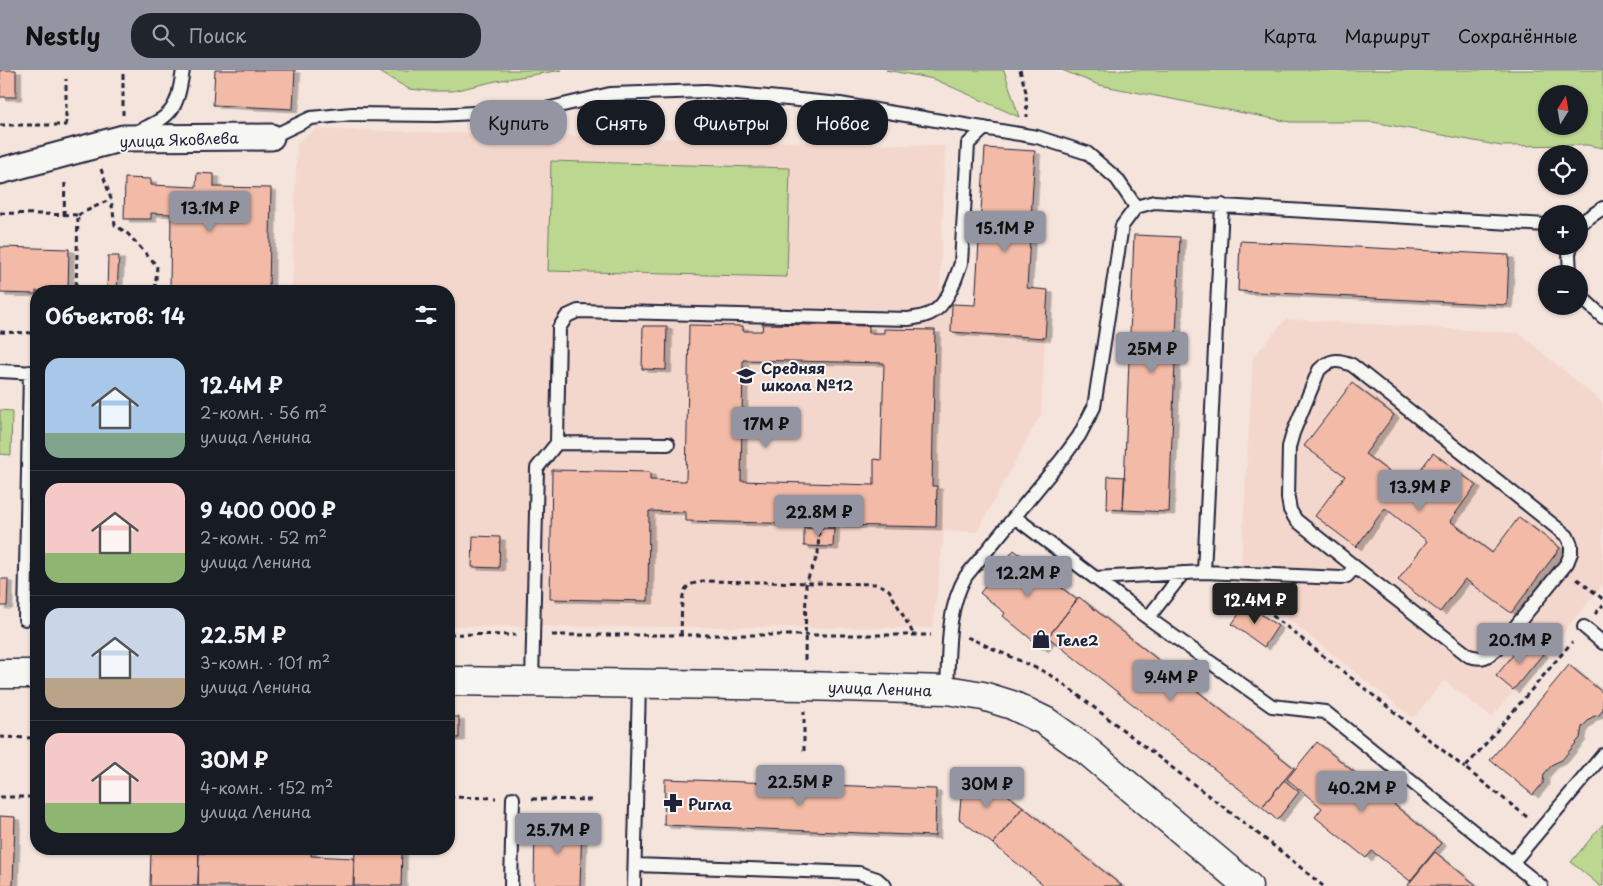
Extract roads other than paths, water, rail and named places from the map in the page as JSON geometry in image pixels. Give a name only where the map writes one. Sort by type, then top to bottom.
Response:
[{"type":"main road","points":[[0,674],[30,674]]},
{"type":"main road","name":"улица Ленина","points":[[455,681],[946,690],[983,696],[1012,706],[1045,721],[1086,750],[1248,886]]},
{"type":"street","name":"улица Яковлева","points":[[0,171],[94,146],[123,127],[271,137]]},
{"type":"lane","points":[[123,127],[159,122],[173,110],[180,91],[183,70]]},
{"type":"lane","points":[[271,137],[310,118],[352,114],[437,115],[546,109],[610,94],[706,91],[840,104],[1037,137],[1087,153],[1117,179],[1136,207]]},
{"type":"lane","points":[[532,682],[537,468],[556,443],[559,328],[567,316],[578,311],[908,319],[931,314],[947,296],[955,281],[961,263],[968,144],[985,128]]},
{"type":"lane","points":[[946,690],[952,616],[960,587],[966,576],[1016,518],[1079,436],[1094,407],[1122,226],[1136,207],[1154,202],[1538,225]]},
{"type":"lane","points":[[1204,572],[1222,205]]},
{"type":"lane","points":[[1588,218],[1603,208]]},
{"type":"lane","points":[[1588,304],[1603,317]]},
{"type":"lane","points":[[1334,361],[1343,361],[1352,365],[1566,536],[1571,545],[1571,553],[1563,568],[1498,648],[1488,657],[1478,658],[1470,656],[1355,567],[1296,520],[1290,510],[1288,498],[1289,447],[1293,433],[1319,370],[1326,363],[1334,361]]},
{"type":"lane","points":[[0,371],[30,372]]},
{"type":"lane","points":[[556,443],[668,444]]},
{"type":"lane","points":[[25,619],[30,465]]},
{"type":"lane","points":[[1016,518],[1148,618],[1272,706],[1325,712],[1541,886]]},
{"type":"lane","points":[[1094,578],[1218,572],[1341,578],[1347,576],[1355,567]]},
{"type":"lane","points":[[1148,618],[1183,573]]},
{"type":"lane","points":[[1584,627],[1603,643]]},
{"type":"lane","points":[[634,886],[640,684]]},
{"type":"lane","points":[[1513,862],[1603,755]]},
{"type":"lane","points":[[510,886],[513,798]]},
{"type":"lane","points":[[635,865],[859,873],[877,879],[885,886]]},
{"type":"place","name":"Средняя школа №12","points":[[746,376]]},
{"type":"place","name":"Теле2","points":[[1041,639]]},
{"type":"place","name":"Ригла","points":[[673,803]]}]
